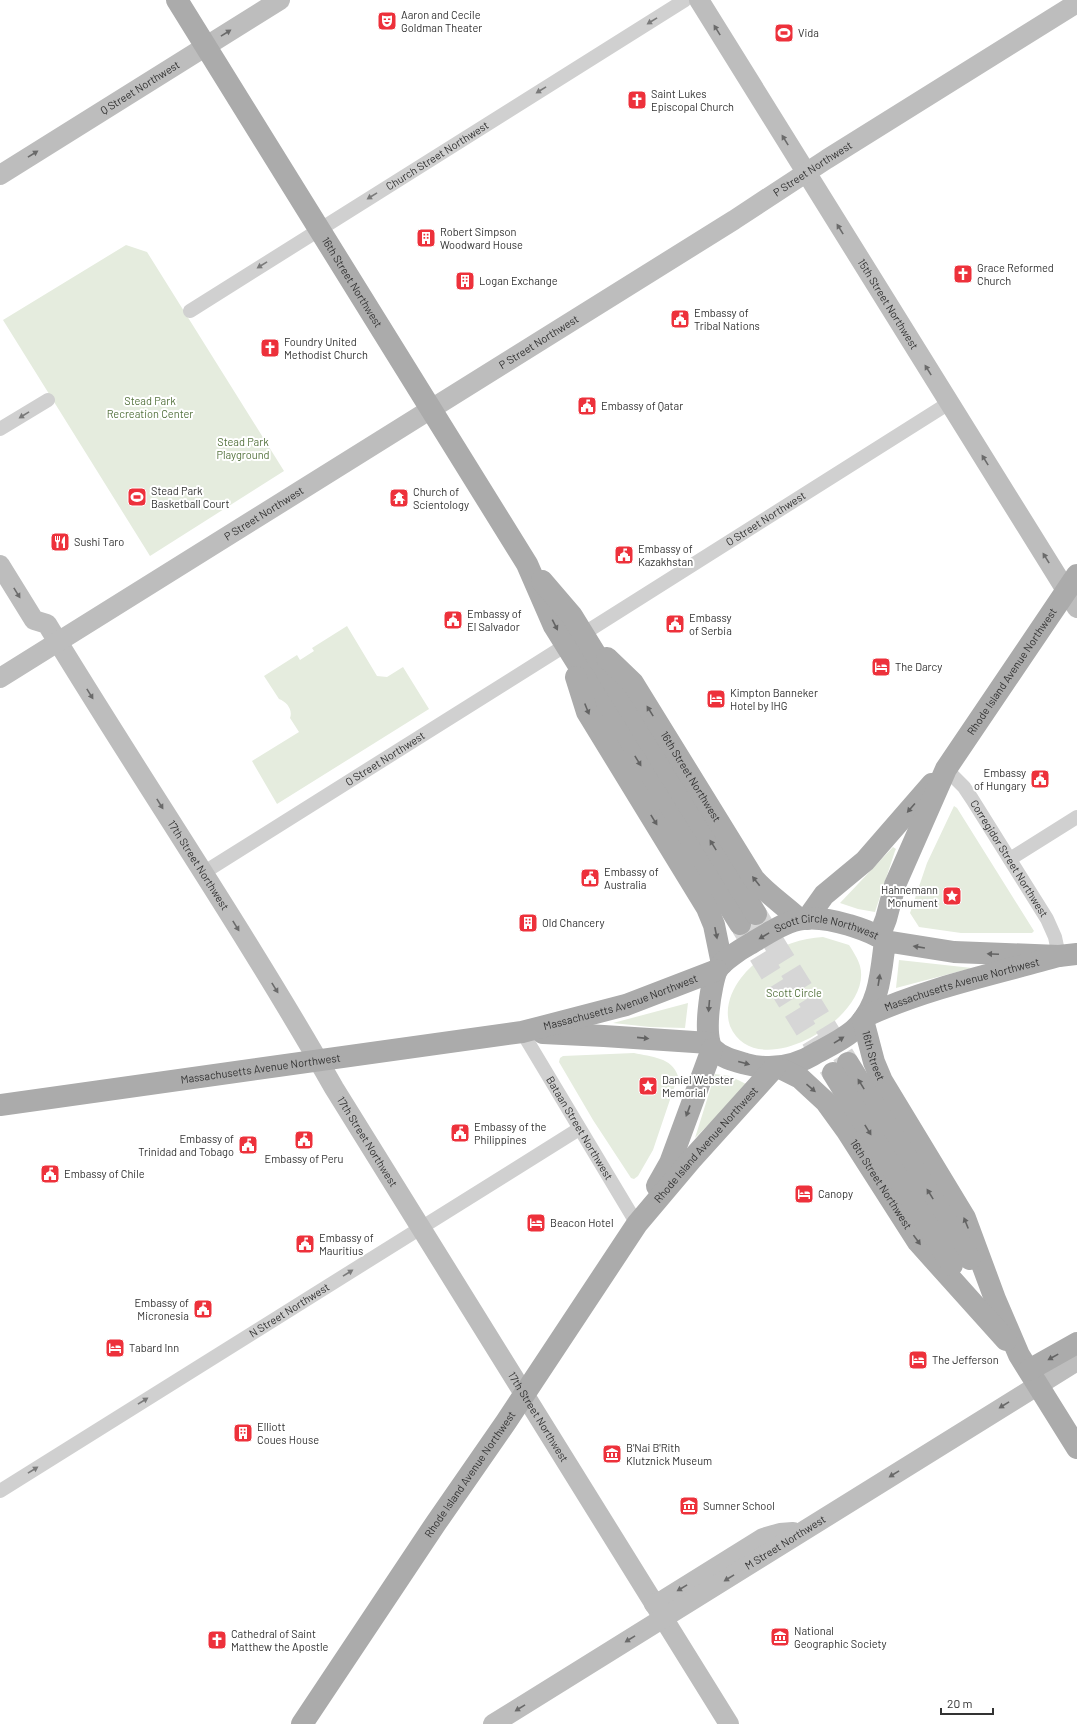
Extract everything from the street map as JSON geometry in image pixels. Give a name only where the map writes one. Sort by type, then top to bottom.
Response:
[{"type":"main road","name":"16th Street Northwest","points":[[177,0],[527,564],[554,626],[632,683],[754,879],[769,894],[803,919]]},
{"type":"main road","name":"Q Street Northwest","points":[[0,175],[280,0]]},
{"type":"main road","name":"15th Street Northwest","points":[[699,0],[949,403],[1073,591]]},
{"type":"main road","name":"P Street Northwest","points":[[0,678],[727,225],[806,173],[1077,3]]},
{"type":"main road","name":"17th Street Northwest","points":[[0,565],[34,620],[47,624],[203,872],[421,1228],[729,1724]]},
{"type":"main road","name":"Rhode Island Avenue Northwest","points":[[803,919],[824,895],[865,861],[946,769],[1073,591]]},
{"type":"main road","name":"16th Street Northwest","points":[[574,640],[748,919]]},
{"type":"main road","name":"16th Street Northwest","points":[[574,640],[587,712],[708,908],[714,925],[720,967]]},
{"type":"main road","name":"Rhode Island Avenue Northwest","points":[[882,939],[896,885],[946,769]]},
{"type":"main road","name":"Scott Circle Northwest","points":[[711,1046],[729,1059],[752,1065],[777,1067],[792,1065],[812,1056],[850,1033],[865,1018],[879,986],[882,939],[832,920],[819,918],[803,919],[783,924],[740,950],[720,967]]},
{"type":"main road","name":"Massachusetts Avenue Northwest","points":[[882,939],[954,952],[1068,955]]},
{"type":"main road","name":"Massachusetts Avenue Northwest","points":[[865,1018],[896,1003],[946,986],[1068,955]]},
{"type":"main road","name":"Massachusetts Avenue Northwest","points":[[0,1105],[522,1032],[626,1005],[720,967]]},
{"type":"main road","points":[[711,1046],[708,1026],[710,1000],[720,967]]},
{"type":"main road","name":"16th Street","points":[[865,1018],[874,1062],[887,1091]]},
{"type":"main road","name":"Massachusetts Avenue Northwest","points":[[522,1032],[604,1036],[711,1046]]},
{"type":"main road","name":"Rhode Island Avenue Northwest","points":[[302,1724],[637,1224],[670,1163],[711,1046]]},
{"type":"main road","name":"16th Street Northwest","points":[[777,1067],[800,1078],[826,1102],[847,1131],[918,1242],[987,1304]]},
{"type":"main road","name":"Rhode Island Avenue Northwest","points":[[637,1224],[691,1160],[777,1067]]},
{"type":"main road","name":"16th Street Northwest","points":[[841,1068],[1077,1448]]},
{"type":"main road","name":"16th Street Northwest","points":[[887,1091],[965,1218],[987,1304]]},
{"type":"main road","points":[[1028,1370],[1077,1343]]},
{"type":"main road","name":"M Street Northwest","points":[[493,1724],[658,1611],[804,1530],[1028,1370],[1077,1361]]},
{"type":"street","name":"Church Street Northwest","points":[[190,311],[685,0]]},
{"type":"street","points":[[0,429],[48,400]]},
{"type":"street","name":"O Street Northwest","points":[[203,872],[949,403]]},
{"type":"street","name":"Corregidor Street Northwest","points":[[946,769],[964,787],[1010,859],[1068,955]]},
{"type":"street","points":[[1010,859],[1077,817]]},
{"type":"street","name":"Bataan Street Northwest","points":[[522,1032],[637,1224]]},
{"type":"street","name":"N Street Northwest","points":[[0,1491],[579,1129]]},
{"type":"green space","name":"Stead Park Recreation Center","points":[[126,245],[147,252],[284,471],[150,556],[3,320]]},
{"type":"green space","points":[[347,626],[377,676],[387,677],[403,667],[429,709],[277,804],[252,761],[299,732],[290,718],[291,712],[289,707],[285,702],[279,699],[264,676],[297,655],[300,660],[314,651],[312,648]]},
{"type":"green space","points":[[954,806],[957,808],[1034,931],[1032,933],[961,933],[919,927],[910,913],[927,863]]},
{"type":"green space","points":[[893,847],[896,849],[875,912],[858,909],[840,903]]},
{"type":"green space","name":"Scott Circle","points":[[823,937],[849,945],[859,963],[860,986],[849,1005],[832,1023],[810,1038],[786,1047],[763,1050],[744,1043],[730,1026],[728,1020],[728,1007],[730,1000],[734,989],[741,978],[758,961],[778,948],[812,938]]},
{"type":"green space","points":[[899,960],[972,968],[896,988]]},
{"type":"green space","points":[[688,1003],[685,1028],[650,1027],[613,1023]]},
{"type":"green space","points":[[634,1053],[666,1061],[675,1070],[678,1076],[653,1150],[638,1176],[634,1179],[631,1178],[593,1120],[559,1062],[560,1058],[563,1056]]},
{"type":"green space","points":[[715,1074],[730,1076],[748,1085],[695,1138]]},
{"type":"tunnel","points":[[756,914],[848,1063]]},
{"type":"tunnel","points":[[742,927],[833,1073]]},
{"type":"place","name":"Aaron and Cecile Goldman Theater","points":[[387,21]]},
{"type":"place","name":"Vida","points":[[784,33]]},
{"type":"place","name":"Saint Lukes Episcopal Church","points":[[637,100]]},
{"type":"place","name":"Robert Simpson Woodward House","points":[[426,238]]},
{"type":"place","name":"Grace Reformed Church","points":[[963,274]]},
{"type":"place","name":"Logan Exchange","points":[[465,281]]},
{"type":"place","name":"Embassy of Tribal Nations","points":[[680,319]]},
{"type":"place","name":"Foundry United Methodist Church","points":[[270,348]]},
{"type":"place","name":"Embassy of Qatar","points":[[587,406]]},
{"type":"place","name":"Stead Park Basketball Court","points":[[137,497]]},
{"type":"place","name":"Church of Scientology","points":[[399,498]]},
{"type":"place","name":"Sushi Taro","points":[[60,542]]},
{"type":"place","name":"Embassy of Kazakhstan","points":[[624,555]]},
{"type":"place","name":"Embassy of El Salvador","points":[[453,620]]},
{"type":"place","name":"Embassy of Serbia","points":[[675,624]]},
{"type":"place","name":"The Darcy","points":[[881,667]]},
{"type":"place","name":"Kimpton Banneker Hotel by IHG","points":[[716,699]]},
{"type":"place","name":"Embassy of Hungary","points":[[1040,779]]},
{"type":"place","name":"Embassy of Australia","points":[[590,878]]},
{"type":"place","name":"Hahnemann Monument","points":[[952,896]]},
{"type":"place","name":"Old Chancery","points":[[528,923]]},
{"type":"place","name":"Daniel Webster Memorial","points":[[648,1086]]},
{"type":"place","name":"Embassy of the Philippines","points":[[460,1133]]},
{"type":"place","name":"Embassy of Peru","points":[[304,1140]]},
{"type":"place","name":"Embassy of Trinidad and Tobago","points":[[248,1145]]},
{"type":"place","name":"Embassy of Chile","points":[[50,1174]]},
{"type":"place","name":"Canopy","points":[[804,1194]]},
{"type":"place","name":"Beacon Hotel","points":[[536,1223]]},
{"type":"place","name":"Embassy of Mauritius","points":[[305,1244]]},
{"type":"place","name":"Embassy of Micronesia","points":[[203,1309]]},
{"type":"place","name":"Tabard Inn","points":[[115,1348]]},
{"type":"place","name":"The Jefferson","points":[[918,1360]]},
{"type":"place","name":"Elliott Coues House","points":[[243,1433]]},
{"type":"place","name":"B'Nai B'Rith Klutznick Museum","points":[[612,1454]]},
{"type":"place","name":"Sumner School","points":[[689,1506]]},
{"type":"place","name":"National Geographic Society","points":[[780,1637]]},
{"type":"place","name":"Cathedral of Saint Matthew the Apostle","points":[[217,1640]]},
{"type":"park label","name":"Stead Park Playground","points":[[243,448]]}]
